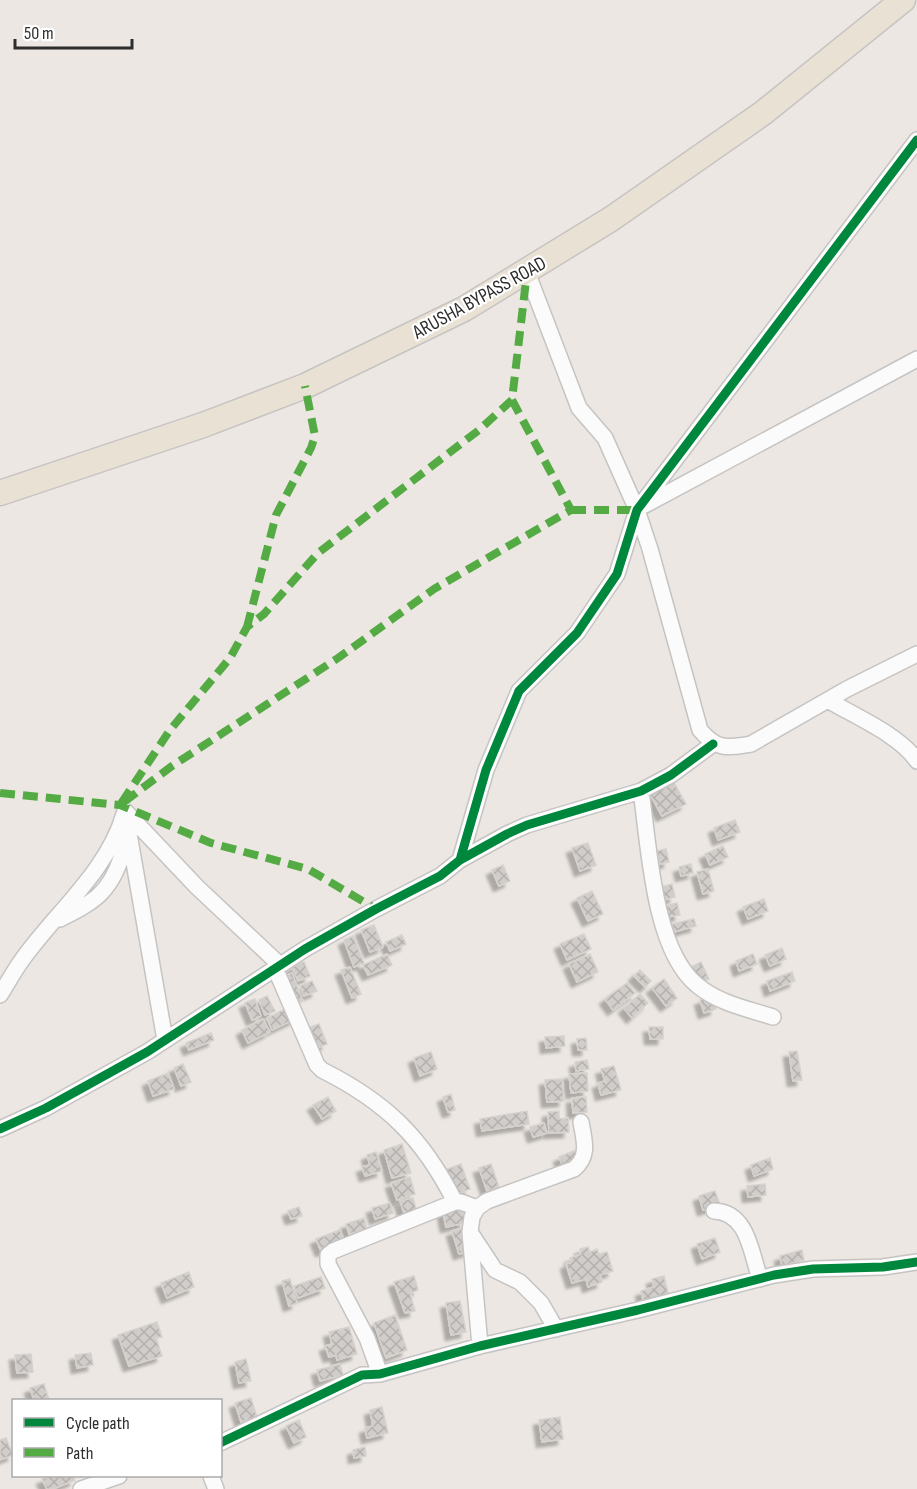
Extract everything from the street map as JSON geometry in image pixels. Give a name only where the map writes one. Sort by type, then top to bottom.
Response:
[{"type":"main road","name":"ARUSHA BYPASS ROAD","points":[[0,493],[304,387],[464,309],[611,219],[763,113],[903,0]]},
{"type":"street","points":[[460,860],[486,770],[519,691],[577,633],[617,574],[637,510],[917,140]]},
{"type":"street","points":[[527,272],[579,408],[605,438],[637,510],[700,730],[713,744],[734,747],[750,744],[917,654]]},
{"type":"street","points":[[637,510],[698,475],[917,359]]},
{"type":"street","points":[[828,700],[900,744],[917,761]]},
{"type":"street","points":[[0,1129],[46,1108],[165,1040],[278,967],[376,909],[440,876],[460,860],[507,834],[527,825],[641,791],[671,775],[713,744]]},
{"type":"street","points":[[641,791],[662,921],[678,961],[699,987],[720,999],[773,1017]]},
{"type":"street","points":[[0,995],[21,960],[97,869],[118,834],[125,811]]},
{"type":"street","points":[[125,811],[278,967],[317,1065],[369,1096],[406,1129],[432,1161],[455,1202]]},
{"type":"street","points":[[125,811],[165,1040]]},
{"type":"street","points":[[480,1346],[470,1232],[472,1217],[477,1208],[487,1201],[574,1169],[581,1163],[585,1146],[580,1122]]},
{"type":"street","points":[[380,1374],[367,1338],[328,1264],[328,1255],[403,1221],[455,1202],[477,1208]]},
{"type":"street","points":[[714,1211],[733,1215],[742,1226],[760,1280]]},
{"type":"street","points":[[470,1232],[495,1269],[520,1282],[541,1303],[556,1329]]},
{"type":"street","points":[[222,1442],[362,1375],[380,1374],[480,1346],[800,1270],[883,1267],[917,1262]]},
{"type":"street","points":[[81,1489],[116,1477]]},
{"type":"building","points":[[673,781],[686,804],[662,816],[650,794]]},
{"type":"building","points":[[735,820],[740,832],[718,840],[714,828]]},
{"type":"building","points":[[588,843],[596,865],[580,871],[572,848]]},
{"type":"building","points":[[723,846],[728,857],[710,865],[705,854]]},
{"type":"building","points":[[666,849],[669,862],[660,864],[657,851]]},
{"type":"building","points":[[691,864],[693,873],[681,876],[679,867]]},
{"type":"building","points":[[503,865],[510,881],[499,886],[492,870]]},
{"type":"building","points":[[708,869],[714,891],[703,894],[697,872]]},
{"type":"building","points":[[672,884],[675,897],[664,900],[661,887]]},
{"type":"building","points":[[592,891],[603,914],[588,921],[577,898]]},
{"type":"building","points":[[764,899],[768,911],[748,919],[743,907]]},
{"type":"building","points":[[677,903],[680,915],[668,917],[665,906]]},
{"type":"building","points":[[694,919],[696,926],[674,932],[672,924]]},
{"type":"building","points":[[374,925],[383,947],[370,952],[361,930]]},
{"type":"building","points":[[584,934],[591,949],[567,960],[560,944]]},
{"type":"building","points":[[402,935],[406,944],[390,951],[386,942]]},
{"type":"building","points":[[353,936],[364,963],[354,967],[344,940]]},
{"type":"building","points":[[782,948],[786,959],[770,966],[765,955]]},
{"type":"building","points":[[387,954],[392,965],[368,975],[363,965]]},
{"type":"building","points":[[590,954],[598,972],[577,982],[569,964]]},
{"type":"building","points":[[753,954],[757,964],[739,971],[736,961]]},
{"type":"building","points":[[304,962],[310,976],[298,981],[292,967]]},
{"type":"building","points":[[701,962],[709,979],[699,983],[691,967]]},
{"type":"building","points":[[350,967],[361,994],[352,998],[341,970]]},
{"type":"building","points":[[640,970],[651,981],[645,987],[634,976]]},
{"type":"building","points":[[792,972],[795,981],[770,991],[767,981]]},
{"type":"building","points":[[292,973],[303,1001],[296,1004],[285,976]]},
{"type":"building","points":[[664,979],[677,998],[666,1006],[652,988]]},
{"type":"building","points":[[312,981],[317,991],[304,996],[300,986]]},
{"type":"building","points":[[627,983],[635,993],[613,1010],[605,999]]},
{"type":"building","points":[[640,994],[648,1003],[632,1018],[624,1008]]},
{"type":"building","points":[[267,996],[275,1011],[265,1015],[259,1000]]},
{"type":"building","points":[[712,996],[716,1009],[704,1013],[700,1000]]},
{"type":"building","points":[[255,999],[261,1016],[252,1020],[245,1003]]},
{"type":"building","points":[[289,1007],[295,1019],[272,1030],[267,1018]]},
{"type":"building","points":[[263,1019],[270,1032],[248,1043],[242,1030]]},
{"type":"building","points":[[319,1024],[327,1044],[316,1048],[308,1028]]},
{"type":"building","points":[[649,1027],[663,1027],[663,1039],[650,1039]]},
{"type":"building","points":[[211,1033],[214,1040],[189,1050],[186,1043]]},
{"type":"building","points":[[564,1036],[565,1046],[546,1048],[545,1037]]},
{"type":"building","points":[[586,1038],[587,1050],[578,1050],[577,1039]]},
{"type":"building","points":[[797,1051],[802,1080],[793,1081],[789,1052]]},
{"type":"building","points":[[431,1052],[437,1069],[420,1076],[414,1058]]},
{"type":"building","points":[[587,1060],[589,1069],[576,1071],[575,1062]]},
{"type":"building","points":[[183,1064],[191,1082],[181,1086],[174,1068]]},
{"type":"building","points":[[614,1066],[621,1090],[601,1095],[598,1083],[605,1081],[601,1069]]},
{"type":"building","points":[[168,1073],[174,1089],[153,1096],[148,1081]]},
{"type":"building","points":[[587,1073],[588,1091],[571,1093],[569,1074]]},
{"type":"building","points":[[562,1079],[564,1101],[547,1102],[545,1080]]},
{"type":"building","points":[[451,1094],[455,1110],[448,1112],[443,1097]]},
{"type":"building","points":[[328,1097],[336,1111],[322,1119],[313,1105]]},
{"type":"building","points":[[586,1097],[587,1112],[573,1113],[572,1098]]},
{"type":"building","points":[[527,1111],[529,1124],[482,1131],[480,1119]]},
{"type":"building","points":[[559,1111],[559,1119],[568,1118],[569,1132],[549,1133],[548,1112]]},
{"type":"building","points":[[544,1123],[547,1133],[533,1137],[530,1127]]},
{"type":"building","points":[[402,1144],[411,1173],[392,1178],[384,1150]]},
{"type":"building","points":[[576,1150],[580,1160],[563,1166],[559,1157]]},
{"type":"building","points":[[376,1152],[382,1171],[365,1176],[362,1167],[370,1165],[367,1155]]},
{"type":"building","points":[[770,1158],[773,1169],[754,1176],[751,1165]]},
{"type":"building","points":[[461,1164],[470,1189],[454,1195],[445,1170]]},
{"type":"building","points":[[491,1164],[499,1187],[487,1191],[479,1168]]},
{"type":"building","points":[[410,1177],[415,1194],[397,1200],[391,1183]]},
{"type":"building","points":[[765,1184],[766,1195],[748,1197],[747,1186]]},
{"type":"building","points":[[715,1191],[720,1205],[703,1210],[699,1196]]},
{"type":"building","points":[[413,1198],[417,1212],[405,1216],[400,1201]]},
{"type":"building","points":[[390,1203],[393,1213],[375,1219],[372,1208]]},
{"type":"building","points":[[299,1207],[302,1216],[291,1219],[288,1211]]},
{"type":"building","points":[[462,1208],[465,1223],[446,1227],[443,1212]]},
{"type":"building","points":[[364,1218],[367,1229],[349,1234],[346,1224]]},
{"type":"building","points":[[463,1228],[469,1251],[459,1254],[452,1231]]},
{"type":"building","points":[[340,1230],[345,1242],[321,1251],[316,1239]]},
{"type":"building","points":[[715,1238],[720,1252],[702,1259],[697,1244]]},
{"type":"building","points":[[588,1247],[590,1252],[597,1249],[599,1254],[607,1252],[613,1271],[600,1275],[602,1282],[588,1287],[586,1279],[572,1283],[566,1264],[571,1262],[570,1258],[581,1254],[580,1249]]},
{"type":"building","points":[[802,1250],[804,1260],[782,1266],[780,1256]]},
{"type":"building","points":[[189,1272],[194,1287],[167,1298],[161,1283]]},
{"type":"building","points":[[414,1276],[418,1290],[410,1293],[415,1311],[405,1313],[394,1282]]},
{"type":"building","points":[[664,1276],[669,1297],[644,1304],[641,1291],[654,1287],[652,1279]]},
{"type":"building","points":[[321,1277],[325,1288],[298,1298],[294,1286]]},
{"type":"building","points":[[290,1279],[297,1303],[289,1306],[282,1281]]},
{"type":"building","points":[[460,1301],[466,1332],[451,1335],[446,1303]]},
{"type":"building","points":[[395,1315],[407,1350],[386,1358],[374,1323]]},
{"type":"building","points":[[157,1322],[162,1337],[156,1338],[162,1356],[129,1366],[118,1335]]},
{"type":"building","points":[[349,1327],[357,1354],[337,1360],[336,1355],[329,1357],[325,1346],[332,1344],[329,1332]]},
{"type":"building","points":[[91,1353],[93,1365],[77,1368],[75,1355]]},
{"type":"building","points":[[31,1354],[33,1372],[17,1373],[15,1355]]},
{"type":"building","points":[[246,1359],[251,1381],[239,1383],[235,1362]]},
{"type":"building","points":[[340,1364],[343,1375],[320,1381],[317,1370]]},
{"type":"building","points":[[44,1384],[49,1399],[34,1399],[30,1388]]},
{"type":"building","points":[[251,1398],[257,1417],[241,1422],[235,1403]]},
{"type":"building","points":[[382,1407],[388,1433],[367,1438],[365,1428],[373,1426],[370,1410]]},
{"type":"building","points":[[560,1417],[563,1439],[542,1442],[539,1420]]},
{"type":"building","points":[[299,1420],[306,1437],[294,1443],[286,1426]]},
{"type":"building","points":[[6,1438],[12,1455],[0,1460],[0,1440]]},
{"type":"building","points":[[365,1447],[366,1456],[354,1458],[353,1450]]},
{"type":"building","points":[[74,1477],[75,1480],[53,1489],[47,1489],[42,1479]]},
{"type":"marked path","points":[[512,400],[571,510],[434,589],[338,658],[172,766],[120,805],[170,730],[230,658],[247,627],[264,614],[318,553],[479,430],[512,400],[527,272]]},
{"type":"marked path","points":[[247,627],[276,515],[315,436],[305,386]]},
{"type":"marked path","points":[[571,510],[637,510]]},
{"type":"marked path","points":[[0,793],[120,805],[211,843],[308,869],[376,909]]},
{"type":"cycle path","points":[[460,860],[486,770],[519,691],[577,633],[617,574],[637,510],[917,140]]},
{"type":"cycle path","points":[[0,1129],[46,1108],[147,1052],[305,949],[440,876],[460,860],[507,834],[527,825],[641,791],[671,775],[713,744]]},
{"type":"cycle path","points":[[222,1442],[362,1375],[380,1374],[480,1346],[638,1310],[774,1275],[813,1269],[883,1267],[917,1262]]}]
